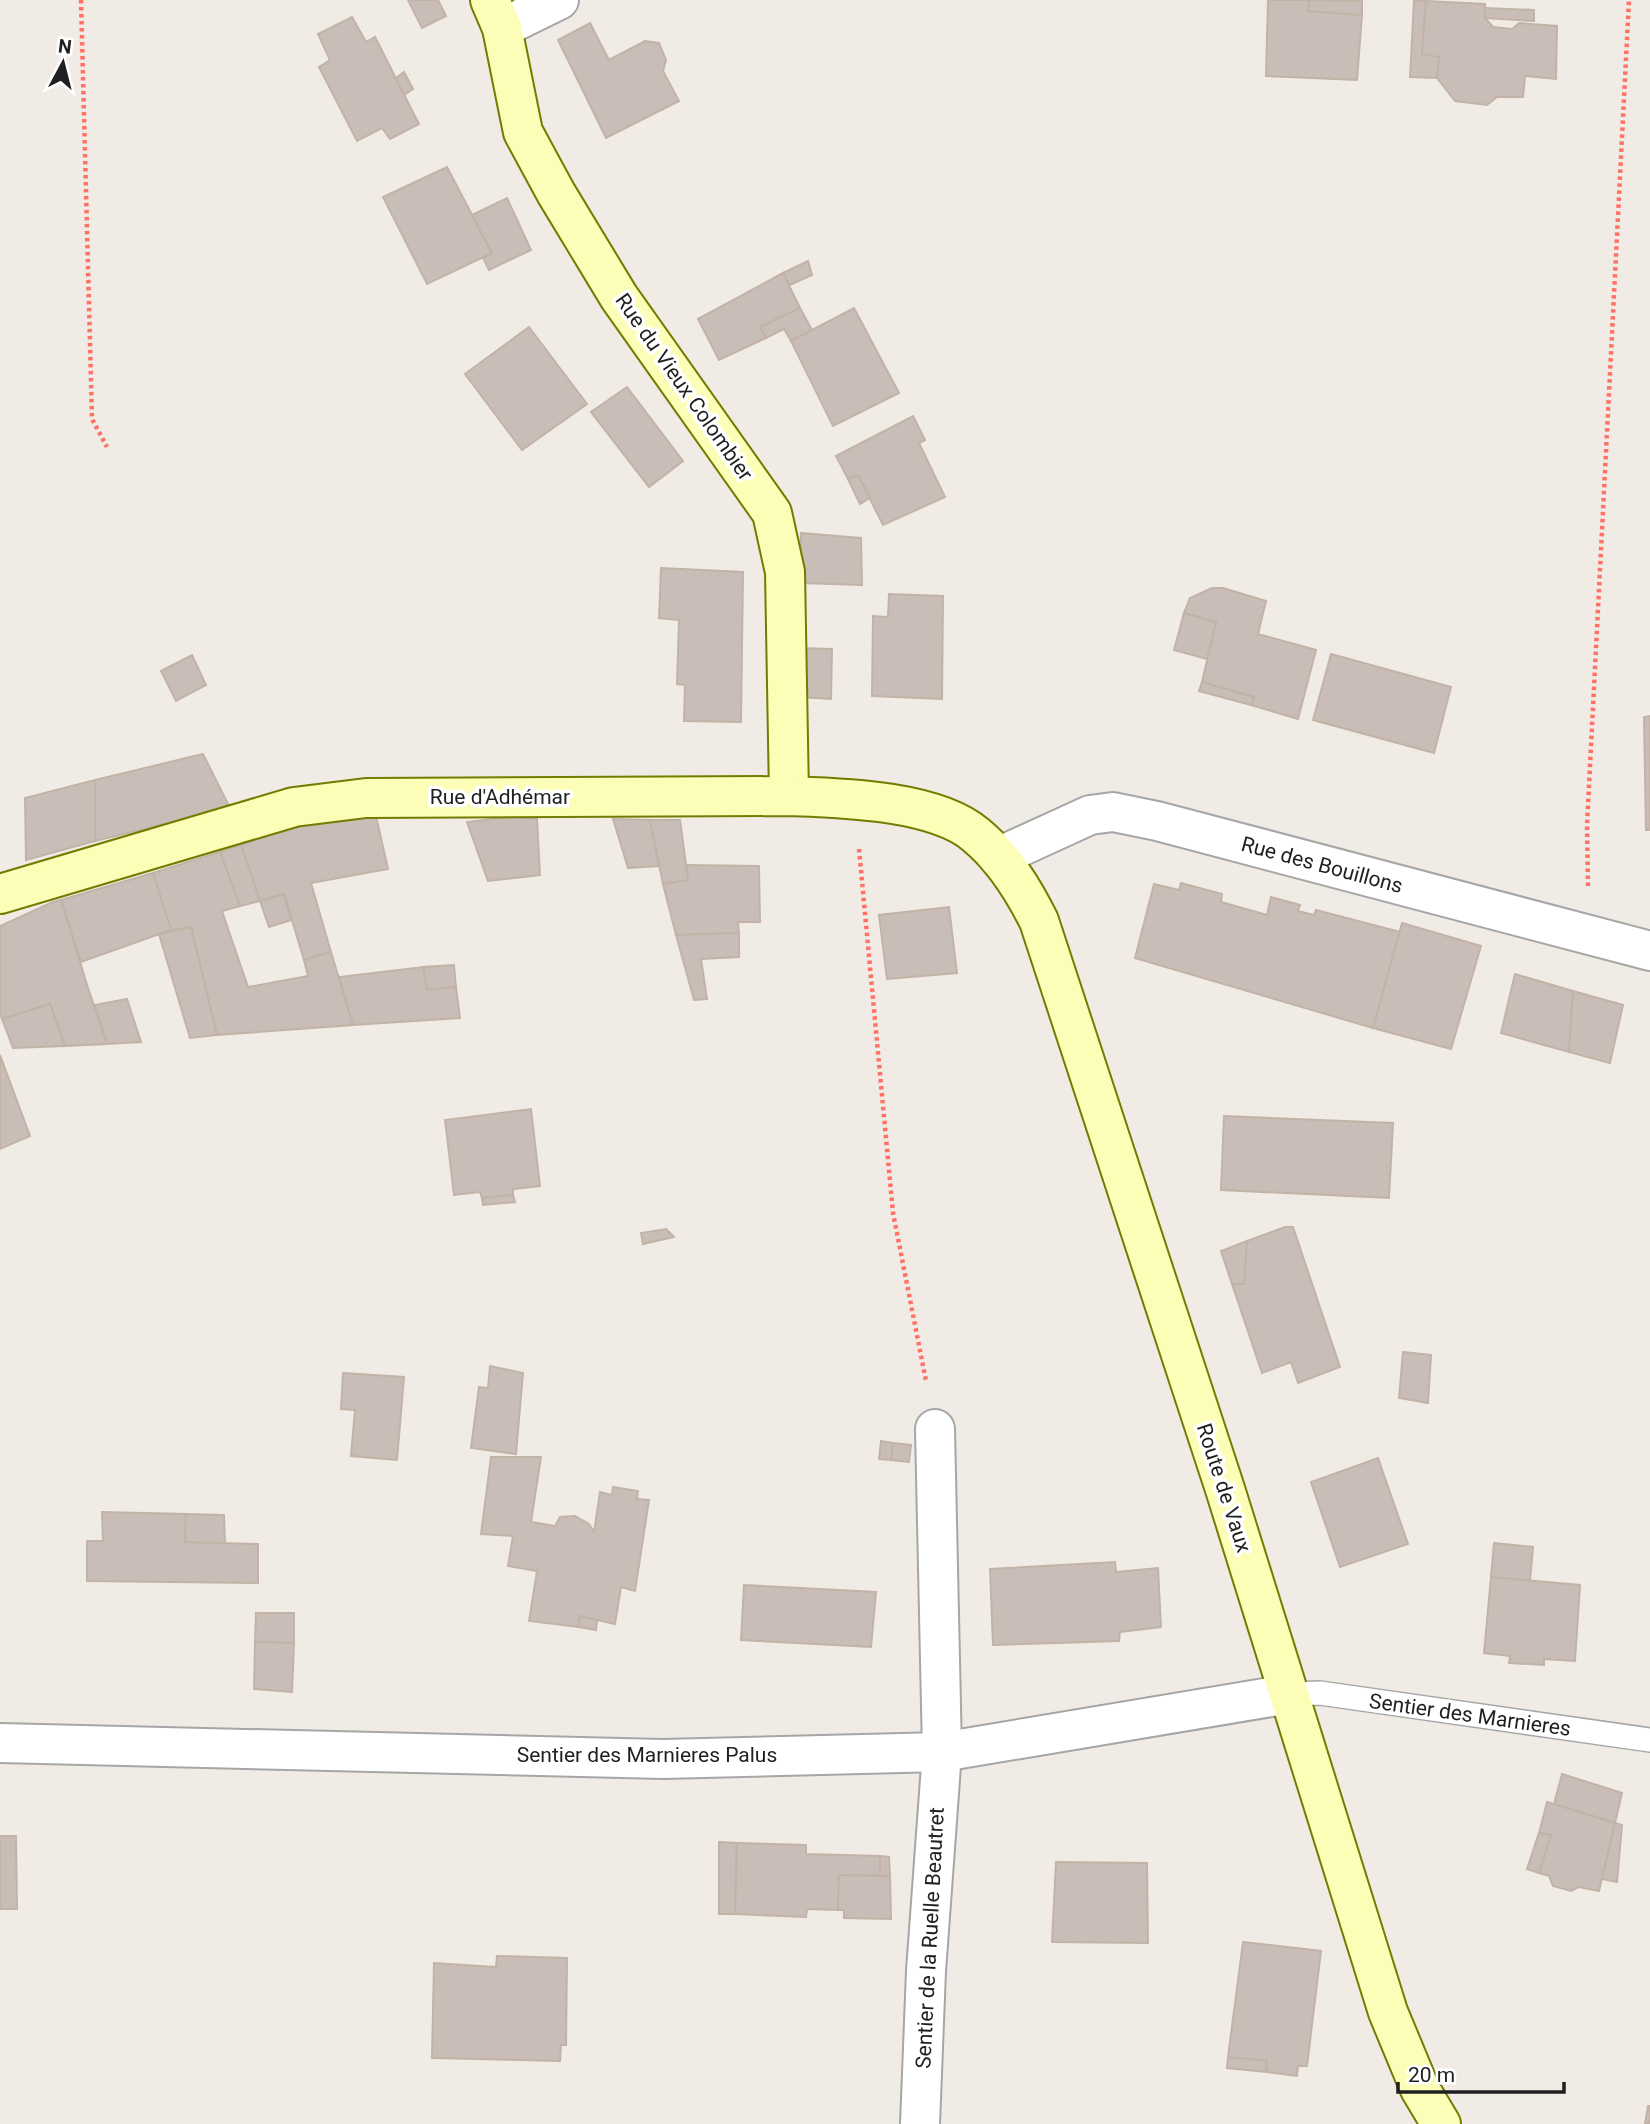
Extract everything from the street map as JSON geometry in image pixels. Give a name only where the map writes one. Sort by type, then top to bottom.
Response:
[{"type":"street","points":[[496,14],[559,0]]},
{"type":"street","name":"Rue du Vieux Colombier","points":[[496,14],[523,132],[555,193],[619,297],[772,513],[785,572],[789,796]]},
{"type":"street","name":"Rue d'Adhémar","points":[[0,894],[293,807],[366,798],[789,796],[854,799],[908,807],[947,818],[975,834],[998,857]]},
{"type":"street","name":"Rue des Bouillons","points":[[998,857],[1090,815],[1113,812],[1650,951]]},
{"type":"street","name":"Route de Vaux","points":[[998,857],[1024,891],[1039,921],[1225,1489],[1388,2012],[1420,2089],[1441,2124]]},
{"type":"street","name":"Sentier de la Ruelle Beautret","points":[[920,2124],[926,1971],[942,1752],[935,1429]]},
{"type":"street","name":"Sentier des Marnieres Palus","points":[[0,1743],[663,1759],[942,1752],[1289,1694]]},
{"type":"lane","name":"Sentier des Marnieres","points":[[1289,1694],[1320,1693],[1650,1740]]},
{"type":"path","points":[[81,0],[92,419],[107,447]]},
{"type":"path","points":[[1590,936],[1587,825],[1629,0]]},
{"type":"path","points":[[854,799],[893,1213],[935,1429]]},
{"type":"building","points":[[408,0],[438,0],[446,16],[422,28]]},
{"type":"building","points":[[1268,0],[1309,0],[1308,11],[1362,15],[1357,80],[1266,76]]},
{"type":"building","points":[[1309,0],[1362,1],[1362,15],[1308,11]]},
{"type":"building","points":[[1414,1],[1426,1],[1422,54],[1439,57],[1437,78],[1410,77]]},
{"type":"building","points":[[1426,1],[1485,4],[1485,18],[1493,27],[1512,29],[1519,23],[1557,26],[1556,79],[1525,76],[1523,97],[1497,97],[1487,105],[1455,101],[1437,78],[1439,57],[1422,54]]},
{"type":"building","points":[[1485,8],[1534,10],[1534,21],[1485,18]]},
{"type":"building","points":[[352,17],[366,42],[375,37],[419,124],[390,139],[382,128],[357,141],[319,67],[330,60],[318,34]]},
{"type":"building","points":[[590,23],[609,60],[645,41],[659,43],[666,60],[663,71],[679,101],[606,138],[558,40]]},
{"type":"building","points":[[404,72],[413,89],[404,95],[396,78]]},
{"type":"building","points":[[447,167],[492,253],[427,284],[383,197]]},
{"type":"building","points":[[507,198],[531,250],[489,270],[483,258],[492,253],[472,215]]},
{"type":"building","points":[[808,261],[812,275],[790,285],[783,273]]},
{"type":"building","points":[[783,273],[800,308],[760,327],[766,338],[719,360],[698,319]]},
{"type":"building","points":[[800,308],[812,330],[791,341],[784,329],[766,338],[760,327]]},
{"type":"building","points":[[854,308],[899,393],[833,426],[791,341]]},
{"type":"building","points":[[529,327],[587,404],[522,450],[465,374]]},
{"type":"building","points":[[627,387],[683,461],[649,487],[591,412]]},
{"type":"building","points":[[913,416],[925,440],[919,443],[945,497],[883,525],[858,475],[848,479],[836,456]]},
{"type":"building","points":[[858,475],[870,498],[860,504],[848,479]]},
{"type":"building","points":[[801,533],[861,538],[862,585],[800,583]]},
{"type":"building","points":[[661,568],[743,572],[741,722],[684,721],[685,685],[677,684],[679,620],[659,618]]},
{"type":"building","points":[[1212,588],[1223,588],[1266,601],[1258,634],[1316,650],[1298,719],[1251,705],[1254,697],[1202,682],[1216,622],[1184,613],[1190,598]]},
{"type":"building","points":[[889,594],[943,596],[942,699],[872,696],[873,616],[888,617]]},
{"type":"building","points":[[1184,613],[1216,622],[1207,659],[1174,650]]},
{"type":"building","points":[[799,648],[832,649],[831,699],[799,697]]},
{"type":"building","points":[[1331,654],[1451,687],[1434,753],[1313,720]]},
{"type":"building","points":[[192,655],[206,685],[176,701],[161,671]]},
{"type":"building","points":[[1202,682],[1254,697],[1251,705],[1199,691]]},
{"type":"building","points":[[1650,716],[1650,830],[1646,830],[1644,717]]},
{"type":"building","points":[[203,754],[230,808],[95,841],[95,780]]},
{"type":"building","points":[[95,780],[95,841],[26,860],[25,798]]},
{"type":"building","points":[[376,816],[388,869],[311,883],[331,952],[304,960],[284,894],[260,901],[241,845],[309,823]]},
{"type":"building","points":[[510,817],[537,819],[540,875],[488,881],[467,822]]},
{"type":"building","points":[[613,819],[650,820],[659,866],[628,868]]},
{"type":"building","points":[[650,820],[680,820],[688,880],[663,884]]},
{"type":"building","points":[[241,845],[260,901],[240,906],[220,852]]},
{"type":"building","points":[[220,852],[240,906],[222,911],[248,987],[308,976],[304,960],[331,952],[353,1025],[217,1035],[191,927],[171,930],[153,873]]},
{"type":"building","points":[[686,865],[759,866],[760,922],[738,922],[739,933],[676,935],[663,884],[688,880]]},
{"type":"building","points":[[153,873],[171,930],[81,962],[61,900]]},
{"type":"building","points":[[1181,883],[1222,894],[1221,902],[1267,915],[1271,897],[1300,905],[1298,911],[1314,915],[1316,910],[1400,932],[1373,1028],[1135,958],[1154,884],[1179,890]]},
{"type":"building","points":[[284,894],[291,920],[269,927],[260,901]]},
{"type":"building","points":[[61,900],[107,1044],[65,1046],[50,1004],[2,1019],[0,1013],[0,926]]},
{"type":"building","points":[[949,907],[957,973],[887,979],[879,915]]},
{"type":"building","points":[[1402,923],[1481,946],[1451,1049],[1373,1028]]},
{"type":"building","points":[[191,927],[217,1035],[190,1038],[159,934]]},
{"type":"building","points":[[739,933],[739,957],[701,959],[707,999],[694,1000],[676,935]]},
{"type":"building","points":[[454,965],[456,987],[427,990],[423,967]]},
{"type":"building","points":[[423,967],[427,990],[456,987],[460,1018],[353,1025],[339,977]]},
{"type":"building","points":[[1515,974],[1573,991],[1569,1052],[1501,1033]]},
{"type":"building","points":[[1573,991],[1623,1005],[1610,1063],[1569,1052]]},
{"type":"building","points":[[127,999],[141,1042],[107,1044],[95,1005]]},
{"type":"building","points":[[50,1004],[65,1046],[13,1048],[2,1019]]},
{"type":"building","points":[[0,1055],[30,1136],[0,1149]]},
{"type":"building","points":[[531,1109],[540,1186],[513,1189],[513,1195],[482,1198],[480,1192],[454,1195],[445,1120]]},
{"type":"building","points":[[1224,1116],[1393,1123],[1389,1198],[1221,1190]]},
{"type":"building","points":[[513,1195],[515,1202],[483,1205],[482,1198]]},
{"type":"building","points":[[1285,1227],[1293,1227],[1340,1367],[1298,1383],[1291,1362],[1262,1373],[1232,1284],[1244,1284],[1247,1241]]},
{"type":"building","points":[[666,1229],[674,1237],[643,1244],[641,1233]]},
{"type":"building","points":[[1247,1241],[1244,1284],[1232,1284],[1221,1251]]},
{"type":"building","points":[[1403,1352],[1431,1355],[1428,1403],[1399,1398]]},
{"type":"building","points":[[490,1366],[523,1373],[516,1454],[471,1448],[479,1387],[488,1388]]},
{"type":"building","points":[[343,1373],[404,1377],[397,1460],[351,1456],[355,1410],[341,1409]]},
{"type":"building","points":[[881,1441],[893,1443],[891,1460],[879,1459]]},
{"type":"building","points":[[893,1443],[911,1445],[909,1462],[891,1460]]},
{"type":"building","points":[[491,1457],[541,1457],[531,1522],[555,1526],[560,1517],[575,1516],[589,1524],[594,1532],[600,1492],[612,1495],[613,1487],[638,1491],[637,1499],[649,1500],[635,1591],[621,1587],[615,1624],[580,1616],[578,1627],[529,1621],[537,1571],[508,1566],[513,1536],[481,1534]]},
{"type":"building","points":[[1378,1458],[1408,1544],[1340,1567],[1311,1482]]},
{"type":"building","points":[[102,1512],[186,1514],[185,1542],[258,1544],[258,1583],[87,1581],[87,1541],[103,1541]]},
{"type":"building","points":[[186,1514],[224,1515],[225,1543],[185,1542]]},
{"type":"building","points":[[1494,1543],[1533,1547],[1530,1581],[1491,1577]]},
{"type":"building","points":[[1115,1562],[1116,1572],[1158,1568],[1161,1627],[1120,1632],[1119,1641],[993,1645],[990,1569]]},
{"type":"building","points":[[1491,1577],[1580,1585],[1575,1661],[1544,1659],[1544,1665],[1509,1663],[1510,1656],[1484,1653]]},
{"type":"building","points":[[744,1585],[876,1592],[871,1647],[741,1640]]},
{"type":"building","points":[[256,1613],[294,1613],[294,1643],[255,1642]]},
{"type":"building","points":[[580,1616],[597,1620],[596,1630],[578,1627]]},
{"type":"building","points":[[255,1642],[294,1643],[292,1692],[254,1689]]},
{"type":"building","points":[[1562,1774],[1622,1793],[1615,1823],[1554,1804]]},
{"type":"building","points":[[1547,1802],[1615,1823],[1599,1891],[1579,1887],[1571,1891],[1553,1886],[1549,1876],[1539,1873],[1551,1835],[1539,1833]]},
{"type":"building","points":[[1615,1823],[1622,1825],[1617,1882],[1602,1879]]},
{"type":"building","points":[[1539,1833],[1551,1835],[1539,1873],[1527,1869]]},
{"type":"building","points":[[0,1836],[16,1836],[17,1909],[0,1909]]},
{"type":"building","points":[[719,1842],[737,1843],[735,1914],[719,1914]]},
{"type":"building","points":[[737,1843],[806,1845],[806,1854],[880,1856],[880,1876],[839,1875],[838,1910],[807,1909],[806,1917],[735,1914]]},
{"type":"building","points":[[880,1856],[889,1857],[890,1876],[880,1876]]},
{"type":"building","points":[[1056,1862],[1147,1863],[1148,1943],[1052,1942]]},
{"type":"building","points":[[839,1875],[890,1876],[891,1919],[844,1918],[844,1910],[838,1910]]},
{"type":"building","points":[[1243,1942],[1321,1951],[1307,2066],[1298,2066],[1297,2076],[1266,2072],[1267,2061],[1228,2057]]},
{"type":"building","points":[[497,1956],[567,1958],[566,2045],[561,2045],[560,2061],[432,2058],[434,1963],[496,1967]]},
{"type":"building","points":[[1228,2057],[1267,2061],[1266,2072],[1227,2068]]},
{"type":"building","points":[[1648,2106],[1650,2124],[1645,2124]]}]
